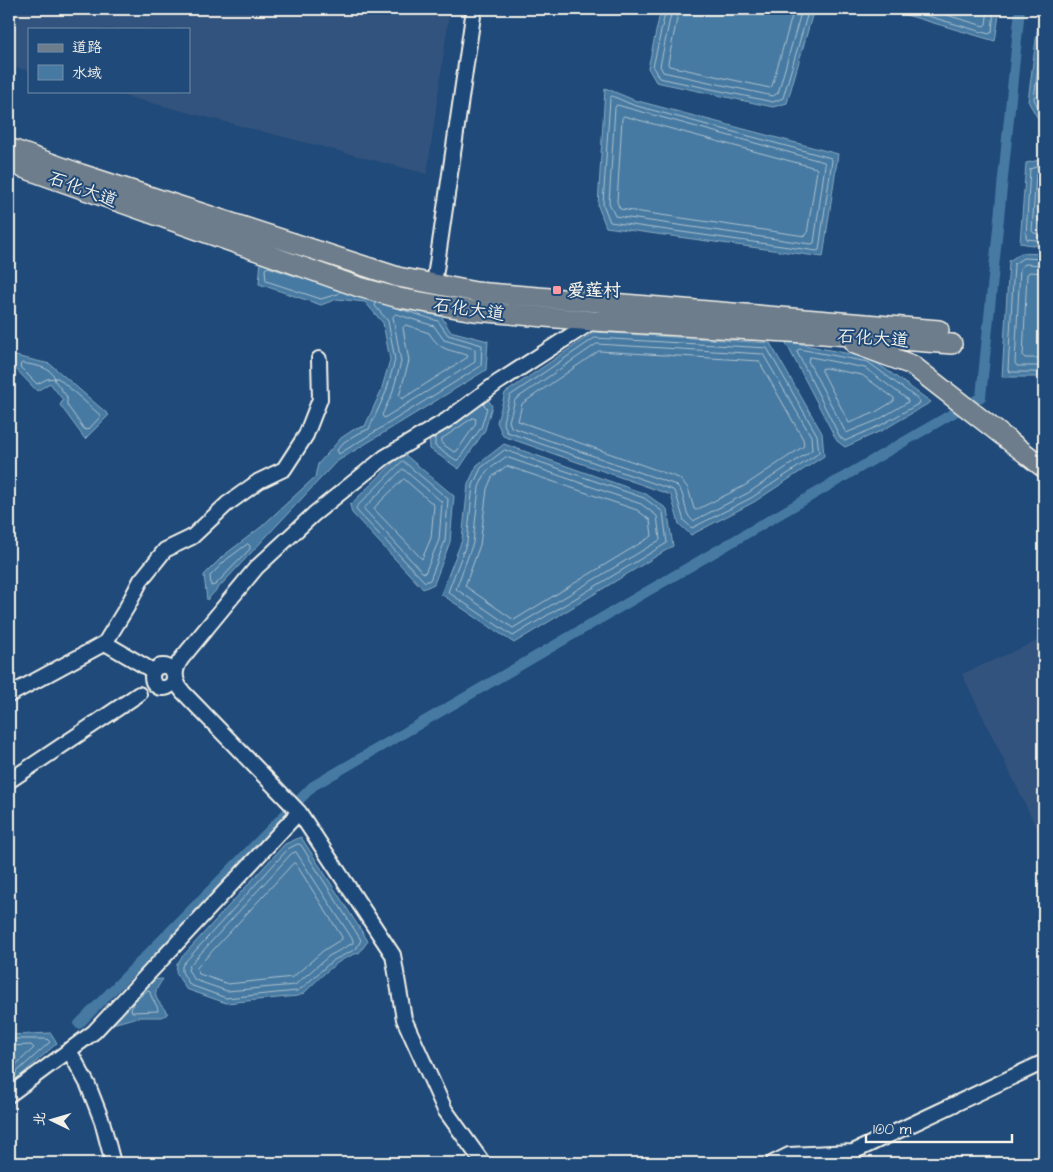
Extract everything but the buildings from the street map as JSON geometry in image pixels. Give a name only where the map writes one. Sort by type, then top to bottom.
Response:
[{"type":"main road","name":"石化大道","points":[[9,148],[81,174],[398,277],[476,292],[953,338]]},
{"type":"main road","name":"石化大道","points":[[9,163],[359,287],[399,298],[474,311],[593,321],[824,327]]},
{"type":"main road","points":[[824,327],[912,365],[1044,468]]},
{"type":"street","points":[[434,284],[474,9]]},
{"type":"street","points":[[139,694],[172,686],[177,665],[256,568],[314,514],[385,457],[447,420],[497,383],[593,321]]},
{"type":"street","points":[[9,695],[105,643],[141,580],[165,550],[192,537],[235,499],[259,481],[284,469],[306,434],[320,399],[318,358]]},
{"type":"street","points":[[105,643],[156,671]]},
{"type":"street","points":[[182,658],[156,671],[153,682],[163,689],[183,692]]},
{"type":"street","points":[[9,781],[139,694],[156,671],[166,666],[173,671],[183,692],[299,812],[393,955],[404,1019],[445,1110],[483,1163]]},
{"type":"street","points":[[9,1095],[94,1032],[299,812]]},
{"type":"street","points":[[69,1050],[88,1085],[102,1121],[114,1163]]},
{"type":"street","points":[[773,1163],[789,1155],[853,1152],[1044,1062]]},
{"type":"shaded area","points":[[9,9],[450,9],[427,174],[109,92],[190,92],[190,28],[28,28],[28,71],[9,66]]},
{"type":"shaded area","points":[[1044,638],[1044,843],[962,674]]},
{"type":"water","points":[[661,9],[814,9],[787,103],[773,107],[656,82],[648,68]]},
{"type":"water","points":[[886,9],[1000,9],[995,41]]},
{"type":"water","points":[[1044,18],[1044,118],[1037,117],[1028,101],[1038,24]]},
{"type":"water","points":[[605,88],[634,100],[838,154],[823,257],[606,227],[598,206]]},
{"type":"water","points":[[1044,159],[1044,247],[1020,243],[1026,163]]},
{"type":"water","points":[[1021,253],[1044,254],[1044,377],[1002,377],[1009,261]]},
{"type":"water","points":[[261,260],[442,317],[450,331],[488,341],[486,370],[336,462],[207,600],[204,575],[223,556],[261,527],[315,477],[318,464],[341,438],[353,430],[365,426],[381,391],[390,360],[383,323],[365,302],[337,299],[321,305],[259,284]]},
{"type":"water","points":[[594,332],[770,343],[822,433],[824,456],[754,502],[691,535],[679,524],[671,495],[503,436],[497,422],[505,393]]},
{"type":"water","points":[[785,341],[870,358],[931,402],[883,430],[845,447],[837,441]]},
{"type":"water","points":[[11,355],[50,364],[109,415],[85,439],[60,405],[63,400],[50,383],[37,391],[9,362]]},
{"type":"water","points":[[486,396],[492,406],[485,430],[459,469],[430,449],[429,434]]},
{"type":"water","points":[[504,444],[646,494],[667,509],[673,546],[514,643],[441,594],[462,540],[468,484],[477,465]]},
{"type":"water","points":[[403,453],[454,496],[450,542],[434,584],[423,589],[352,513],[350,505]]},
{"type":"water","points":[[301,837],[368,941],[359,953],[343,959],[298,996],[226,1003],[186,989],[176,973],[177,964],[181,958],[285,844]]},
{"type":"water","points":[[163,979],[157,990],[156,997],[168,1014],[162,1017],[138,1017],[112,1024],[150,980]]},
{"type":"water","points":[[51,1033],[57,1043],[9,1086],[9,1035]]},
{"type":"waterway","points":[[79,1024],[313,786],[981,397],[1020,9]]},
{"type":"place","name":"爱莲村","points":[[557,290]]}]
